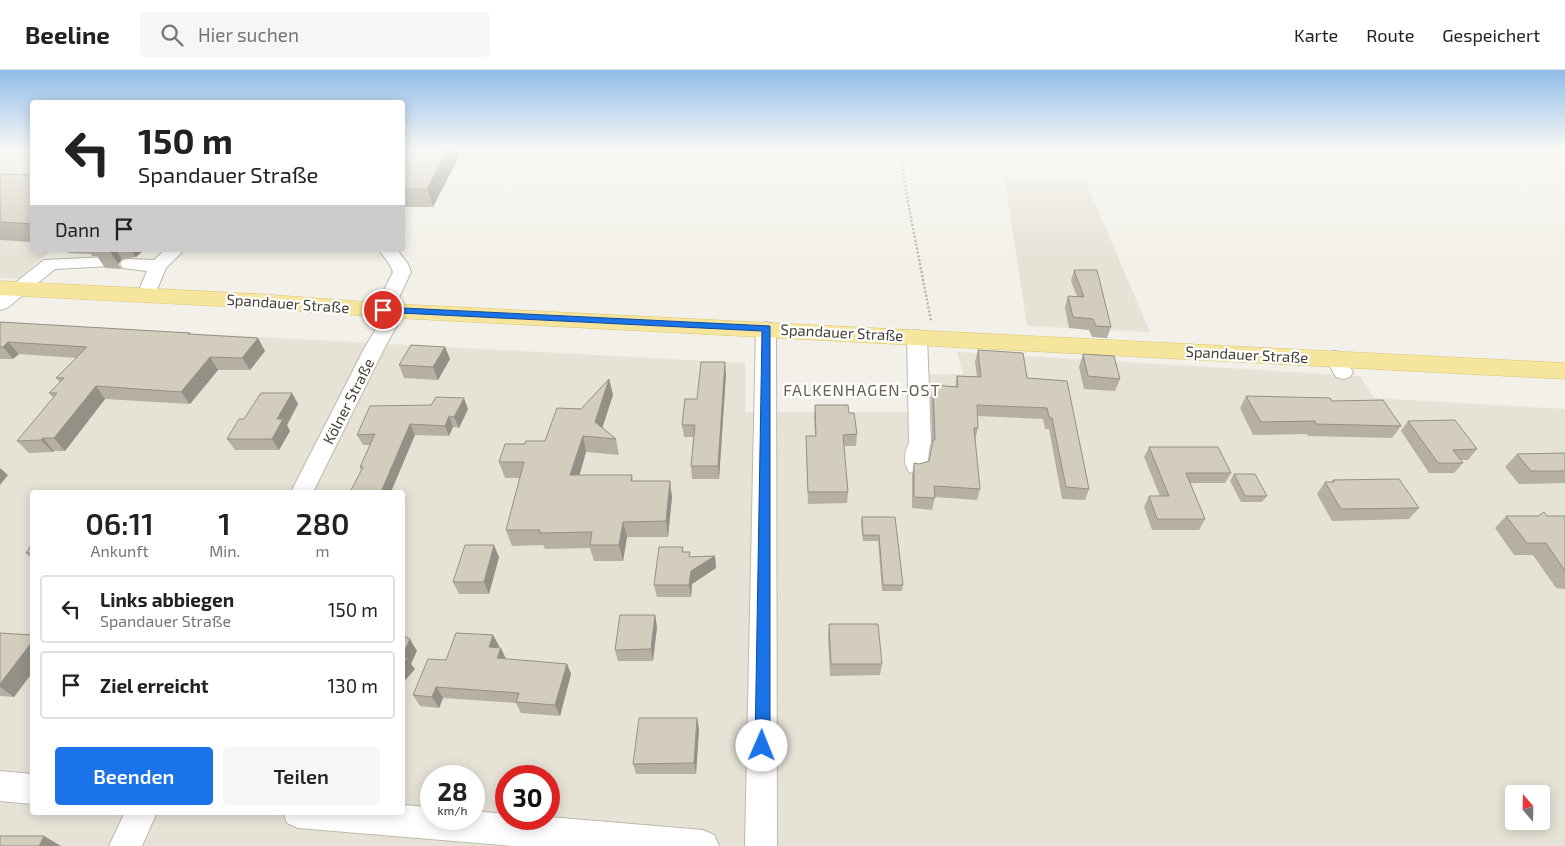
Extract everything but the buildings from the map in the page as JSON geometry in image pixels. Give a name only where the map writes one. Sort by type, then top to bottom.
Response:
[{"type":"main road","name":"Spandauer Straße","points":[[9,288],[390,310],[925,337],[1339,365],[1565,371]]},
{"type":"street","points":[[0,304],[9,288],[50,264],[64,252]]},
{"type":"street","points":[[146,295],[158,266],[173,252]]},
{"type":"street","name":"Kölner Straße","points":[[303,490],[375,347],[390,310],[402,272],[400,264],[390,252]]},
{"type":"street","points":[[50,264],[105,262]]},
{"type":"street","points":[[129,264],[158,266]]},
{"type":"street","points":[[762,846],[766,328]]},
{"type":"street","points":[[917,466],[916,452],[920,443],[925,337]]},
{"type":"street","points":[[0,786],[30,790]]},
{"type":"street","points":[[125,846],[140,815]]},
{"type":"street","points":[[334,815],[703,846]]},
{"type":"path","points":[[905,185],[925,337]]},
{"type":"shaded area","points":[[0,185],[30,185],[30,252],[50,252],[19,279],[0,278]]},
{"type":"shaded area","points":[[1006,185],[1087,185],[1150,332],[1027,326]]},
{"type":"shaded area","points":[[0,323],[745,363],[745,412],[914,412],[920,374],[963,374],[957,352],[1360,376],[1374,398],[1565,409],[1565,846],[0,846]]},
{"type":"district","name":"FALKENHAGEN-OST","points":[[862,389]]},
{"type":"route","points":[[383,310],[766,328],[762,746]]}]
